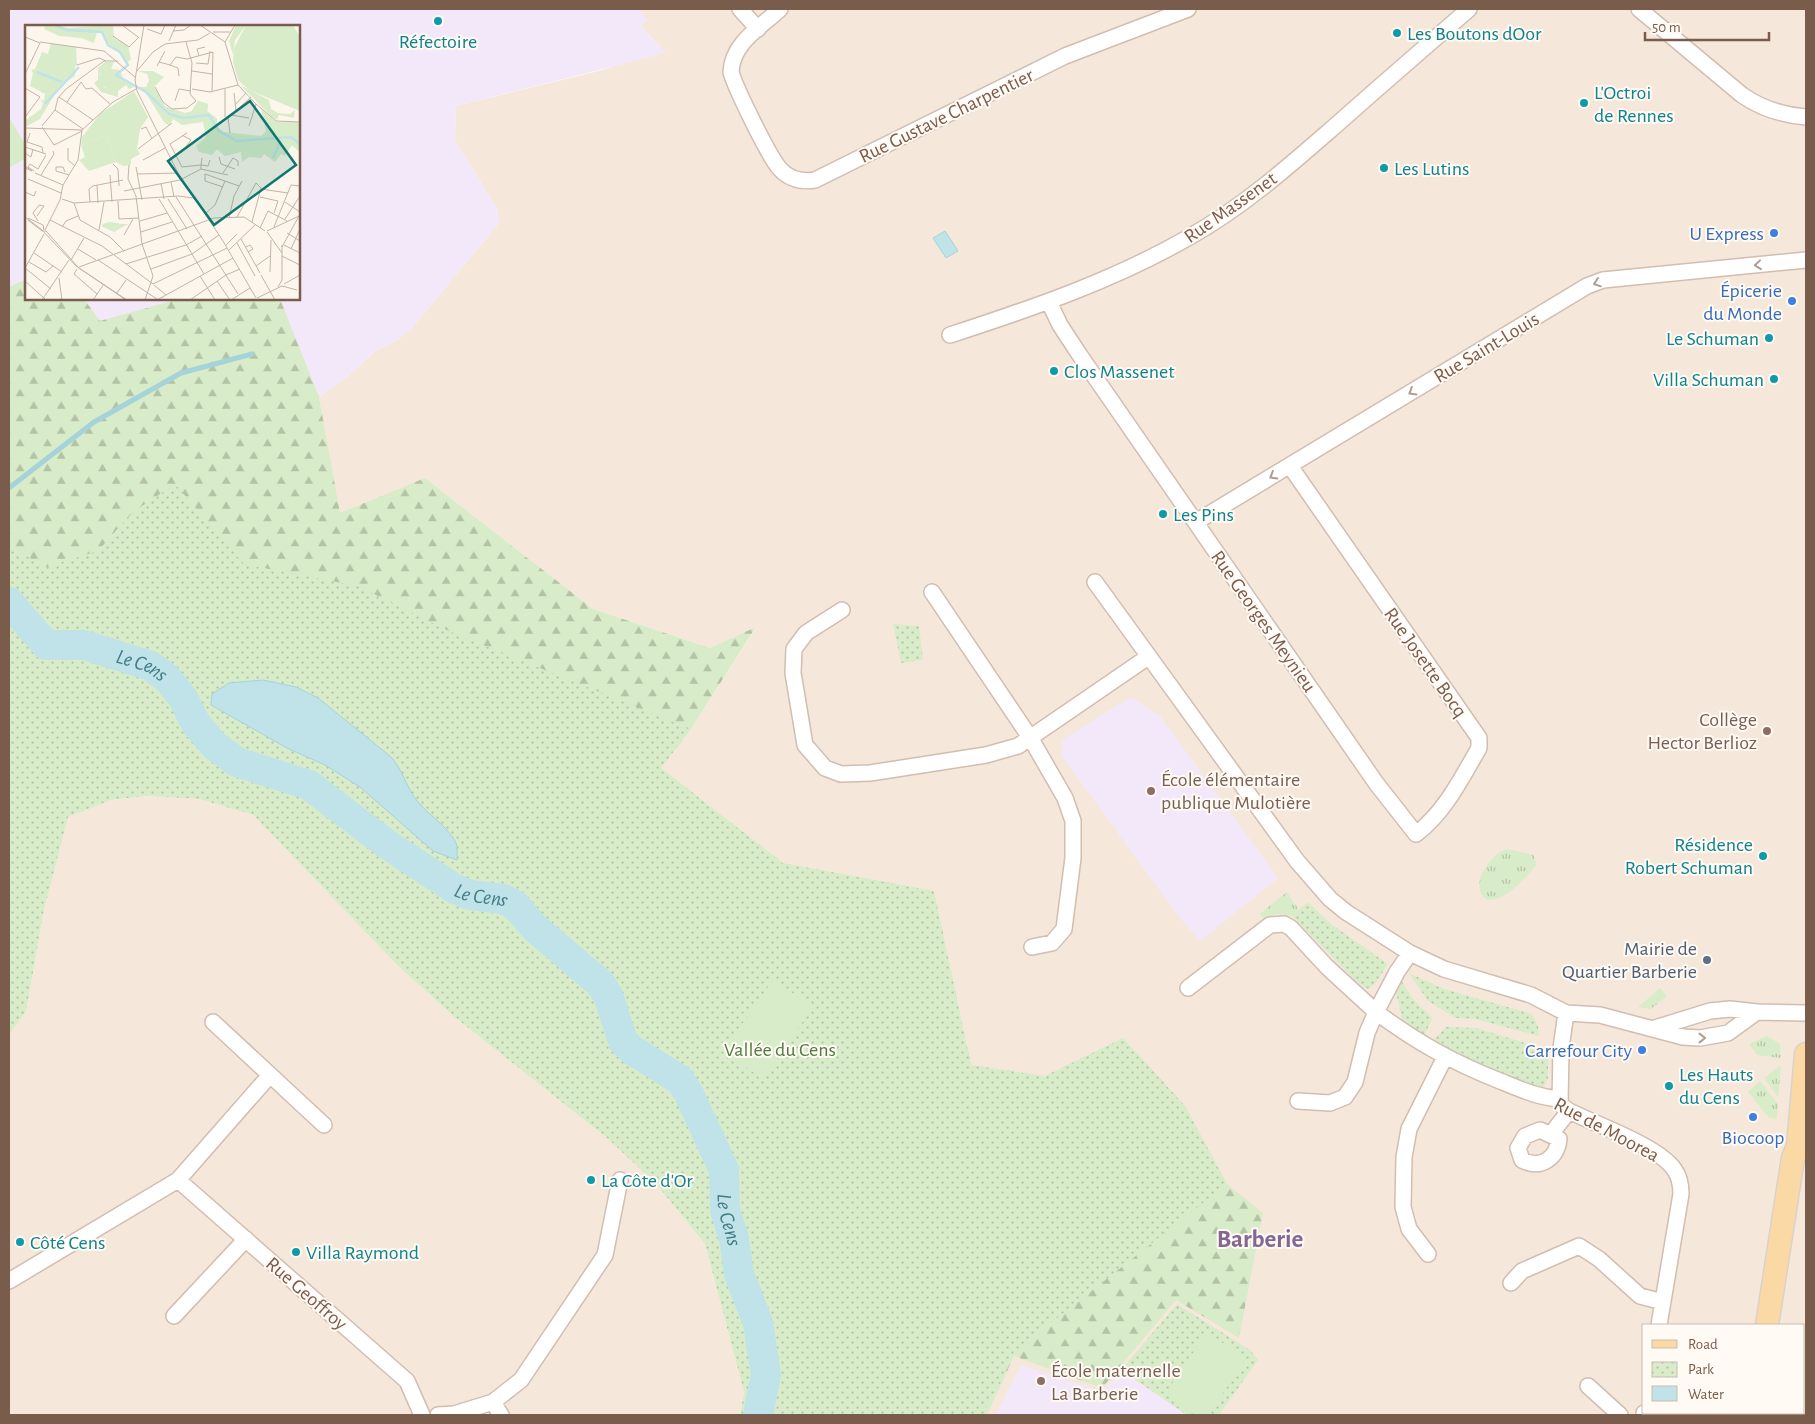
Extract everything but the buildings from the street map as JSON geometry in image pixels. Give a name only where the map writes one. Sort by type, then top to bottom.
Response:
[{"type":"main road","points":[[1767,1324],[1793,1158],[1802,1148],[1806,1054]]},
{"type":"street","points":[[740,9],[758,29]]},
{"type":"street","name":"Rue Gustave Charpentier","points":[[780,9],[739,46],[732,62],[733,78],[779,168],[795,179],[815,180],[1065,56],[1188,9]]},
{"type":"street","name":"Rue Massenet","points":[[950,335],[1049,302],[1150,258],[1229,212],[1279,174],[1469,9]]},
{"type":"street","points":[[1639,9],[1657,15],[1742,95],[1756,104],[1790,116],[1806,117]]},
{"type":"street","name":"Rue Saint-Louis","points":[[1196,522],[1587,286],[1603,280],[1806,260]]},
{"type":"street","name":"Rue Georges Meynieu","points":[[1049,302],[1064,333],[1399,813]]},
{"type":"street","name":"Rue Josette Bocq","points":[[1290,466],[1479,738],[1479,748],[1447,803],[1427,826],[1416,834],[1399,813]]},
{"type":"street","points":[[1095,582],[1297,861],[1330,899],[1365,926],[1410,953],[1452,971],[1531,995],[1566,1014],[1600,1015],[1655,1028],[1683,1037],[1710,1038],[1728,1033],[1757,1012]]},
{"type":"street","points":[[932,592],[1031,739],[1065,798],[1075,833],[1064,929],[1052,942],[1032,947]]},
{"type":"street","points":[[842,610],[806,633],[794,649],[793,673],[805,745],[825,768],[841,774],[870,773],[986,755],[1018,746],[1031,739],[1148,657]]},
{"type":"street","name":"Rue de Moorea","points":[[1188,988],[1270,925],[1284,924],[1292,928],[1328,967],[1376,1012],[1422,1046],[1538,1097],[1559,1099],[1563,1108],[1654,1152],[1668,1162],[1678,1176],[1681,1194],[1659,1324]]},
{"type":"street","points":[[1298,1101],[1330,1103],[1345,1097],[1355,1082],[1367,1033],[1376,1012],[1410,953]]},
{"type":"street","points":[[1655,1028],[1710,1011],[1730,1009],[1757,1012],[1806,1013]]},
{"type":"street","points":[[1559,1099],[1562,1037],[1566,1014]]},
{"type":"street","points":[[213,1022],[324,1125]]},
{"type":"street","points":[[1428,1254],[1409,1229],[1403,1207],[1404,1157],[1409,1129],[1445,1057]]},
{"type":"street","points":[[9,1281],[178,1180],[270,1075]]},
{"type":"street","points":[[1551,1134],[1569,1111]]},
{"type":"street","name":"Rue Geoffroy","points":[[178,1180],[407,1381],[422,1415]]},
{"type":"street","points":[[438,1415],[454,1414],[493,1402],[521,1380],[606,1255],[620,1180]]},
{"type":"street","points":[[174,1316],[246,1239]]},
{"type":"street","points":[[1511,1283],[1522,1271],[1579,1246],[1599,1259],[1640,1296],[1663,1302]]},
{"type":"street","points":[[1588,1386],[1620,1415]]},
{"type":"street","points":[[493,1402],[501,1415]]},
{"type":"shaded area","points":[[9,9],[638,9],[648,20],[641,26],[666,53],[456,106],[455,140],[497,209],[499,223],[412,328],[396,341],[374,352],[348,376],[319,397],[282,418],[9,546]]},
{"type":"shaded area","points":[[638,9],[1806,9],[1806,1415],[983,1415],[1123,1038],[1045,1076],[971,1065],[934,891],[783,863],[661,768],[691,729],[756,628],[710,648],[593,609],[425,478],[339,514],[319,397],[348,376],[374,352],[396,341],[412,328],[499,223],[497,209],[455,140],[456,106],[603,70],[661,48],[641,26],[647,20]]},
{"type":"shaded area","name":"École élémentaire publique Mulotière","points":[[1131,697],[1160,716],[1278,878],[1200,941],[1179,917],[1062,756],[1062,740]]},
{"type":"shaded area","points":[[147,796],[199,799],[253,815],[398,966],[452,1015],[607,1138],[657,1185],[705,1244],[744,1392],[740,1415],[9,1415],[9,1035],[26,1012],[44,910],[67,817],[111,800]]},
{"type":"shaded area","name":"École maternelle La Barberie","points":[[1021,1365],[1102,1392],[1121,1370],[1187,1415],[996,1415]]},
{"type":"green space","points":[[9,117],[25,144],[25,159],[9,168]]},
{"type":"green space","name":"Vallée du Cens","points":[[25,279],[25,300],[85,300],[100,321],[175,300],[280,300],[319,397],[340,513],[425,478],[593,609],[710,648],[756,627],[691,729],[661,768],[783,863],[934,891],[971,1065],[1045,1076],[1123,1038],[1185,1106],[1227,1184],[1263,1213],[1239,1338],[1176,1300],[1102,1388],[1014,1356],[987,1415],[948,1415],[890,1151],[9,648],[9,287]]},
{"type":"green space","name":"Vallée du Cens","points":[[175,484],[244,564],[358,586],[451,632],[691,729],[661,768],[783,863],[934,891],[971,1065],[1045,1076],[1123,1038],[1185,1106],[1227,1184],[1014,1352],[983,1415],[740,1415],[744,1392],[705,1244],[657,1185],[607,1138],[452,1015],[398,966],[253,815],[199,799],[147,796],[111,800],[68,817],[44,910],[26,1012],[9,1035],[9,546],[46,567],[98,551],[127,518]]},
{"type":"green space","points":[[893,624],[919,626],[923,660],[901,663]]},
{"type":"green space","points":[[1508,849],[1533,855],[1537,864],[1522,882],[1508,893],[1495,900],[1488,900],[1482,895],[1479,888],[1483,871],[1495,856],[1501,851]]},
{"type":"green space","points":[[1287,892],[1299,910],[1292,916],[1277,914],[1264,919],[1260,914]]},
{"type":"green space","points":[[1308,902],[1331,924],[1388,964],[1375,984],[1368,989],[1356,981],[1292,916]]},
{"type":"green space","points":[[1409,973],[1444,989],[1532,1014],[1538,1026],[1539,1036],[1475,1019],[1456,1018],[1428,1001]]},
{"type":"green space","points":[[773,980],[813,1007],[763,1079],[723,1051]]},
{"type":"green space","points":[[1401,980],[1413,999],[1432,1018],[1423,1039],[1404,1027],[1395,988]]},
{"type":"green space","points":[[1660,988],[1667,996],[1651,1009],[1638,1007]]},
{"type":"green space","points":[[1446,1027],[1476,1028],[1548,1050],[1548,1078],[1544,1087],[1539,1090],[1531,1089],[1431,1043]]},
{"type":"green space","points":[[1767,1036],[1780,1044],[1781,1058],[1757,1055],[1749,1044]]},
{"type":"green space","points":[[1781,1065],[1778,1097],[1764,1078]]},
{"type":"green space","points":[[1760,1081],[1778,1104],[1777,1119],[1769,1118],[1748,1092]]},
{"type":"green space","points":[[1177,1304],[1250,1350],[1258,1360],[1219,1415],[1187,1415],[1121,1370]]},
{"type":"green space","points":[[1207,1332],[1246,1359],[1208,1415],[1195,1415],[1165,1394]]},
{"type":"water","points":[[945,231],[958,251],[946,258],[933,238]]},
{"type":"water","points":[[263,680],[296,687],[318,698],[390,756],[418,802],[447,830],[455,841],[457,860],[433,851],[360,787],[325,765],[287,748],[211,705],[212,694],[229,683]]},
{"type":"waterway","points":[[9,488],[94,422],[181,373],[252,354]]},
{"type":"waterway","name":"Le Cens","points":[[9,602],[46,645],[84,645],[151,666],[167,678],[183,698],[196,724],[215,746],[237,762],[309,785],[388,845],[455,889],[470,895],[503,899],[515,905],[535,928],[601,984],[609,998],[623,1041],[632,1050],[680,1080],[689,1094],[724,1170],[725,1210],[734,1239],[739,1274],[758,1323],[766,1375],[758,1415]]},
{"type":"place","name":"Réfectoire","points":[[438,21]]},
{"type":"place","name":"Les Boutons dOor","points":[[1397,33]]},
{"type":"place","name":"L'Octroi de Rennes","points":[[1584,103]]},
{"type":"place","name":"Les Lutins","points":[[1384,168]]},
{"type":"place","name":"U Express","points":[[1774,233]]},
{"type":"place","name":"Épicerie du Monde","points":[[1792,301]]},
{"type":"place","name":"Le Schuman","points":[[1769,338]]},
{"type":"place","name":"Clos Massenet","points":[[1054,371]]},
{"type":"place","name":"Villa Schuman","points":[[1774,379]]},
{"type":"place","name":"Les Pins","points":[[1163,514]]},
{"type":"place","name":"Collège Hector Berlioz","points":[[1767,731]]},
{"type":"place","name":"École élémentaire publique Mulotière","points":[[1151,791]]},
{"type":"place","name":"Résidence Robert Schuman","points":[[1763,856]]},
{"type":"place","name":"Mairie de Quartier Barberie","points":[[1707,960]]},
{"type":"place","name":"Carrefour City","points":[[1642,1050]]},
{"type":"place","name":"Les Hauts du Cens","points":[[1669,1086]]},
{"type":"place","name":"Biocoop","points":[[1753,1117]]},
{"type":"place","name":"La Côte d'Or","points":[[591,1180]]},
{"type":"place","name":"Côté Cens","points":[[20,1242]]},
{"type":"place","name":"Villa Raymond","points":[[296,1252]]},
{"type":"place","name":"École maternelle La Barberie","points":[[1041,1381]]},
{"type":"district","name":"Barberie","points":[[1260,1238]]}]
